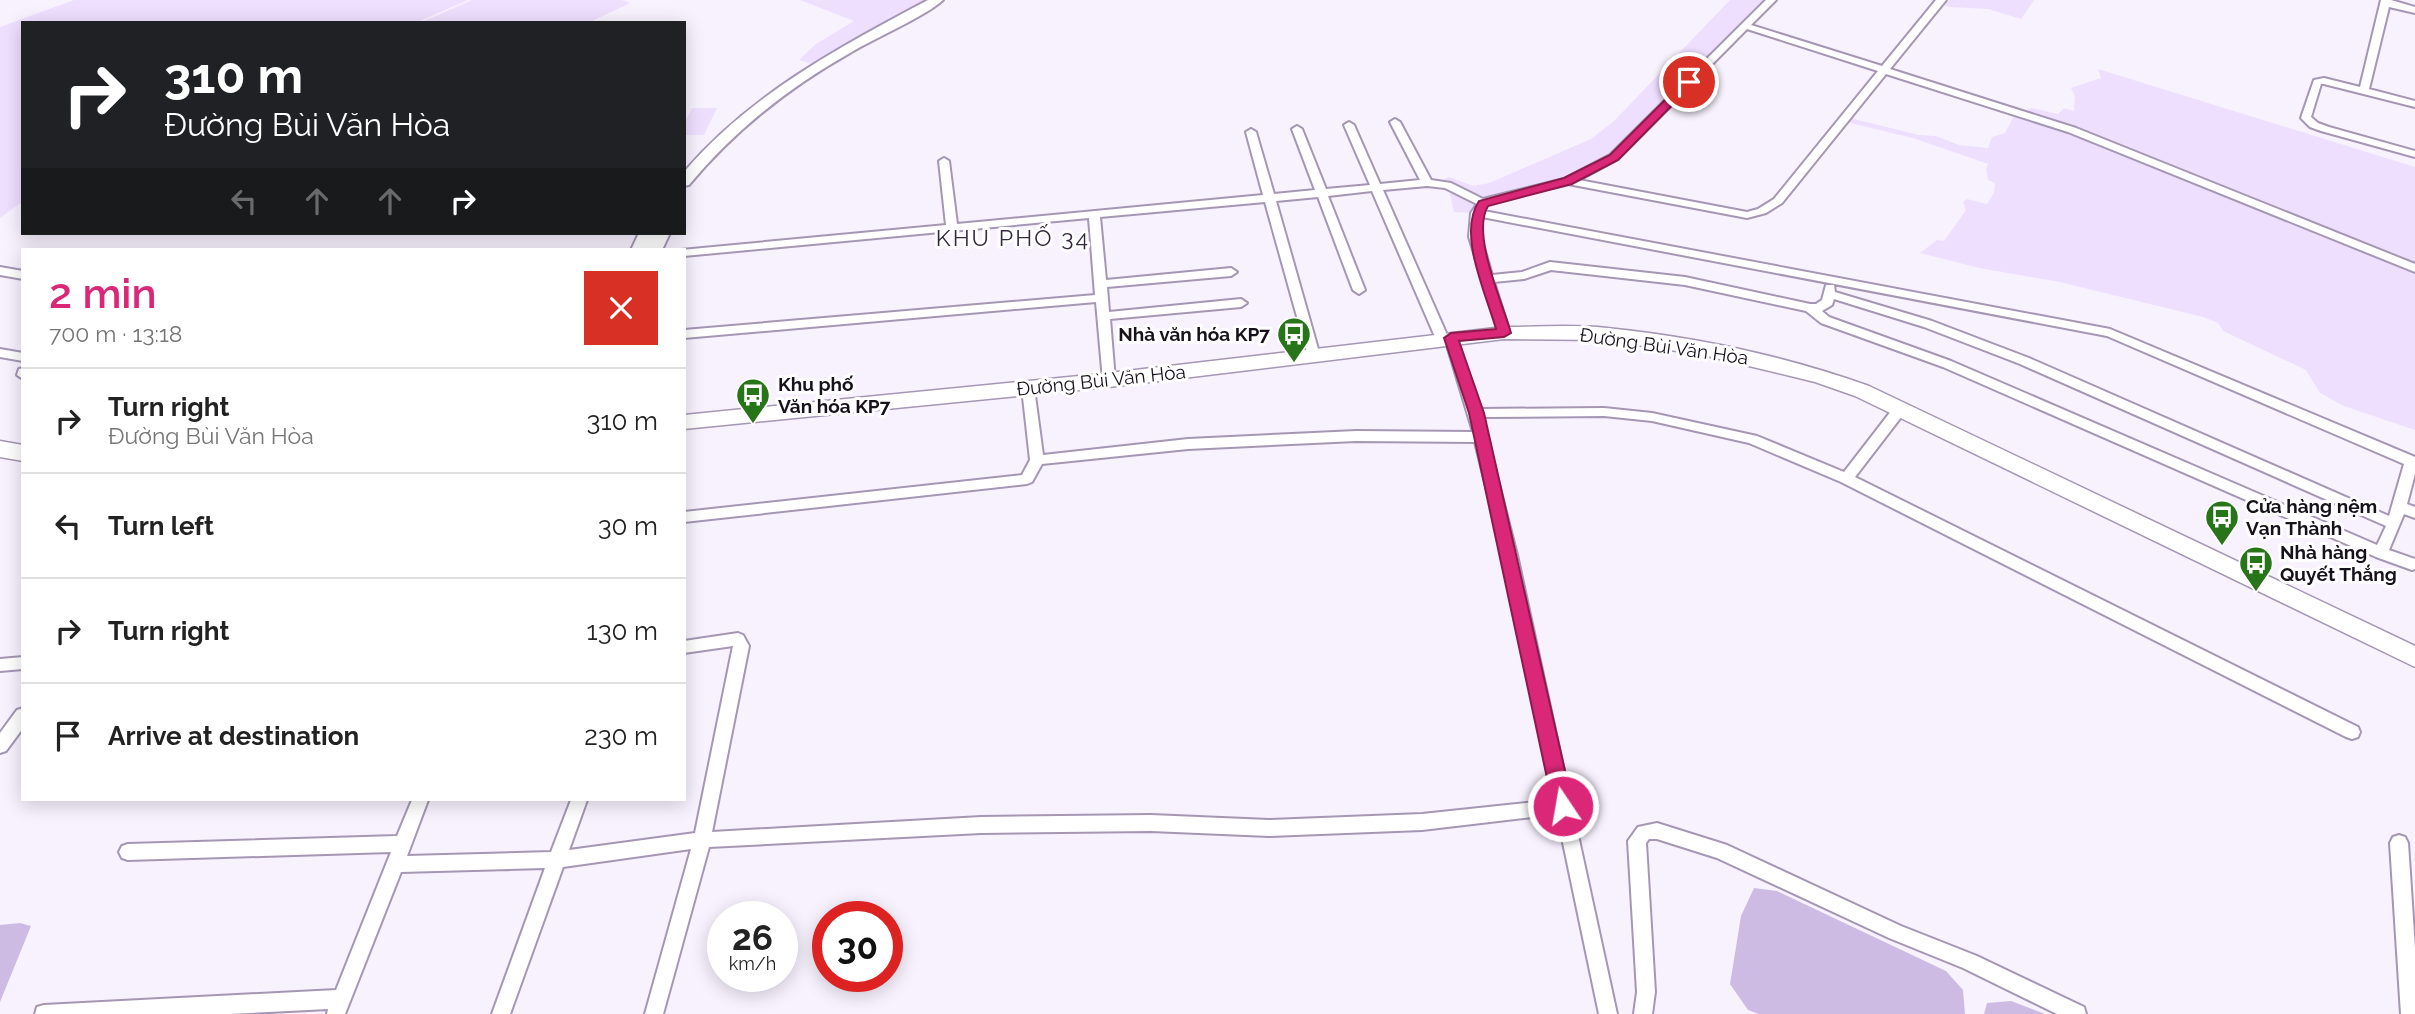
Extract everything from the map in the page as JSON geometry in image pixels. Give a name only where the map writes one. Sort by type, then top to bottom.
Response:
[{"type":"main road","name":"Đường Bùi Văn Hòa","points":[[686,422],[1109,380],[1446,338],[1504,333],[1604,334],[1730,354],[1820,376],[1862,391],[2415,657]]},
{"type":"main road","points":[[0,449],[21,453]]},
{"type":"street","points":[[688,172],[713,138],[758,98],[930,0]]},
{"type":"street","points":[[688,172],[737,123],[789,82],[937,0]]},
{"type":"street","points":[[1504,333],[1475,237],[1480,208],[1497,197],[1568,181],[1614,158],[1771,0]]},
{"type":"street","points":[[1568,181],[1747,215],[1762,211],[1778,201],[1941,0]]},
{"type":"street","points":[[2364,90],[2386,1],[2415,10]]},
{"type":"street","points":[[1746,26],[2072,130],[2415,268]]},
{"type":"street","points":[[2415,104],[2336,83],[2318,82],[2306,118],[2325,129],[2415,154]]},
{"type":"street","points":[[1395,122],[1427,183]]},
{"type":"street","points":[[1349,125],[1446,338],[1476,413],[1580,873],[1608,1014]]},
{"type":"street","points":[[1297,129],[1359,290]]},
{"type":"street","points":[[1251,132],[1314,356]]},
{"type":"street","points":[[944,161],[952,226]]},
{"type":"street","points":[[686,253],[1427,183],[1447,185],[1480,208],[2110,333],[2413,462],[2394,524],[2381,552]]},
{"type":"street","points":[[1094,213],[1109,380]]},
{"type":"street","points":[[1487,279],[1524,275],[1550,266],[1685,281],[1810,308],[1828,302],[1831,279]]},
{"type":"street","points":[[0,271],[21,275]]},
{"type":"street","points":[[1100,284],[1231,272]]},
{"type":"street","points":[[1829,295],[1900,314],[1976,342],[2109,396],[2215,446],[2394,524]]},
{"type":"street","points":[[686,334],[1101,298]]},
{"type":"street","points":[[1103,316],[1241,303]]},
{"type":"street","points":[[1810,308],[1825,320],[1947,364],[2412,564]]},
{"type":"street","points":[[0,353],[21,357]]},
{"type":"street","points":[[686,517],[1027,479],[1037,460],[1028,388]]},
{"type":"street","points":[[1846,479],[1900,409]]},
{"type":"street","points":[[1476,413],[1560,410],[1652,417],[1752,439],[1846,479],[2352,732]]},
{"type":"street","points":[[1037,460],[1188,444],[1356,436],[1482,437]]},
{"type":"street","points":[[2399,508],[2415,513]]},
{"type":"street","points":[[654,1014],[702,840],[741,646],[738,639],[686,647]]},
{"type":"street","points":[[0,664],[21,663]]},
{"type":"street","points":[[0,746],[21,718]]},
{"type":"street","points":[[44,1014],[340,1007],[420,801]]},
{"type":"street","points":[[501,1014],[579,801]]},
{"type":"street","points":[[395,864],[556,860],[702,840],[981,825],[1152,823],[1269,828],[1422,822],[1563,806]]},
{"type":"street","points":[[1643,1014],[1646,992],[1637,841],[1644,832],[1657,831],[1721,851],[1895,932],[1970,962],[2077,1014]]},
{"type":"street","points":[[2399,843],[2410,1014]]},
{"type":"street","points":[[128,852],[402,844]]},
{"type":"shaded area","points":[[74,0],[468,0],[420,21],[21,21],[21,202],[0,218],[0,27]]},
{"type":"shaded area","points":[[472,0],[622,0],[630,3],[592,21],[425,21]]},
{"type":"shaded area","points":[[800,0],[928,0],[812,64],[799,60],[816,44],[854,21]]},
{"type":"shaded area","points":[[1730,0],[1767,0],[1611,156],[1565,179],[1495,195],[1483,201],[1473,213],[1454,212],[1451,185],[1439,181],[1449,177],[1473,186],[1489,183],[1591,139],[1614,121]]},
{"type":"shaded area","points":[[1930,0],[2034,0],[2021,19],[1988,9],[1949,7]]},
{"type":"shaded area","points":[[2098,69],[2415,167],[2415,430],[2344,406],[2320,393],[2306,370],[2223,331],[2218,323],[2203,317],[2060,282],[1979,268],[1920,253],[1937,240],[1944,241],[1966,210],[1963,202],[1967,199],[1987,204],[1994,193],[1995,183],[1988,180],[1988,164],[1913,138],[1846,122],[1850,118],[1919,135],[1936,136],[1959,145],[1988,148],[1992,137],[2005,133],[2015,114],[2032,108],[2058,114],[2064,108],[2074,111],[2075,96],[2071,88],[2101,78]]},
{"type":"shaded area","points":[[692,108],[717,108],[704,135],[686,135],[686,120]]},
{"type":"shaded area","points":[[1754,888],[1777,891],[1946,971],[1963,990],[1965,1014],[1759,1014],[1748,1010],[1730,984],[1741,916]]},
{"type":"shaded area","points":[[20,923],[31,926],[0,1002],[0,925]]},
{"type":"shaded area","points":[[2011,1001],[2045,1014],[1984,1014],[1987,1003]]},
{"type":"place","name":"Nhà văn hóa KP7","points":[[1294,364]]},
{"type":"place","name":"Khu phố Văn hóa KP7","points":[[753,425]]},
{"type":"place","name":"Cửa hàng nệm Vạn Thành","points":[[2222,547]]},
{"type":"place","name":"Nhà hàng Quyết Thắng","points":[[2256,593]]},
{"type":"district","name":"KHU PHỐ 34","points":[[1013,238]]},
{"type":"route","points":[[1563,806],[1476,413],[1451,338],[1504,333],[1475,237],[1477,213],[1483,203],[1497,197],[1568,181],[1614,158],[1689,82]]}]
